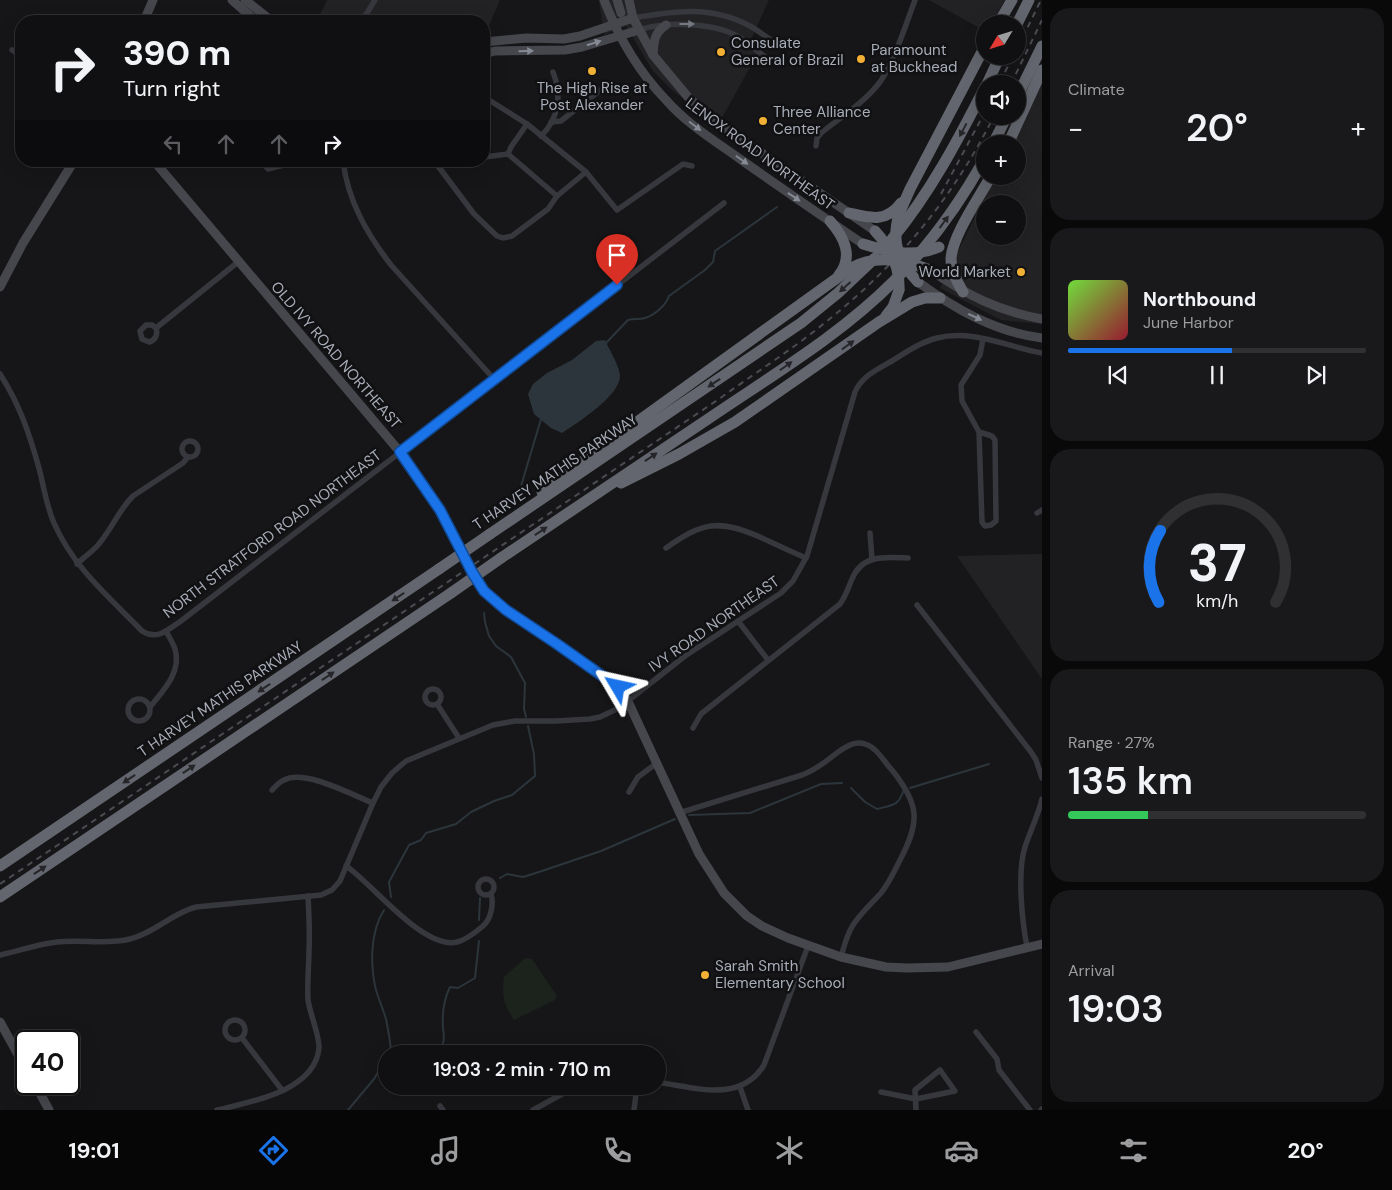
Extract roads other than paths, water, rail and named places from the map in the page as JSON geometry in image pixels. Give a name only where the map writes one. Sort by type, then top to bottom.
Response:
[{"type":"highway","points":[[1003,15],[1012,0]]},
{"type":"highway","points":[[1021,15],[1028,0]]},
{"type":"highway","points":[[1026,79],[1042,46]]},
{"type":"highway","points":[[879,322],[893,307],[899,290],[895,234],[899,214],[910,189],[976,63]]},
{"type":"highway","points":[[1012,135],[1042,70]]},
{"type":"highway","name":"T HARVEY MATHIS PARKWAY","points":[[0,866],[764,350],[820,308],[856,277],[888,244],[921,200],[955,145],[976,104]]},
{"type":"highway","points":[[0,897],[791,363],[836,330],[869,304],[898,277],[928,244],[956,206],[976,173]]},
{"type":"highway","points":[[963,292],[954,274],[951,261],[956,238],[986,185]]},
{"type":"highway","points":[[849,213],[875,218],[889,215],[900,205],[910,189]]},
{"type":"highway","points":[[830,221],[841,236],[847,252],[845,266],[836,279]]},
{"type":"highway","points":[[875,231],[918,282]]},
{"type":"highway","points":[[490,534],[569,470],[851,268],[875,259],[924,252],[956,238]]},
{"type":"highway","points":[[863,244],[930,270]]},
{"type":"highway","points":[[596,494],[655,467],[735,422],[879,322],[918,299],[940,298]]},
{"type":"street","points":[[147,15],[153,0]]},
{"type":"street","points":[[232,0],[249,15]]},
{"type":"street","points":[[245,0],[264,15]]},
{"type":"street","points":[[366,15],[375,0]]},
{"type":"street","name":"LENOX ROAD NORTHEAST","points":[[604,0],[620,35],[646,76],[678,113],[863,244]]},
{"type":"street","points":[[617,0],[621,14]]},
{"type":"street","name":"LENOX ROAD NORTHEAST","points":[[628,0],[633,18],[653,55],[688,97],[703,111],[875,231]]},
{"type":"street","points":[[816,146],[817,138],[821,133],[867,96],[880,81],[888,69],[915,0]]},
{"type":"street","points":[[490,41],[526,38],[564,39],[580,36],[633,18],[694,10],[721,15],[749,26],[776,43]]},
{"type":"street","points":[[614,24],[621,14]]},
{"type":"street","points":[[621,14],[633,18]]},
{"type":"street","points":[[490,53],[565,50],[582,47],[649,26],[693,24],[715,29],[742,39],[767,58]]},
{"type":"street","points":[[653,55],[654,38],[659,30],[666,25]]},
{"type":"street","points":[[541,136],[548,129],[556,114],[558,92],[553,72]]},
{"type":"street","points":[[551,122],[561,120],[604,87]]},
{"type":"street","points":[[490,101],[527,124],[586,172],[618,210],[683,164],[692,166]]},
{"type":"street","points":[[508,154],[527,124]]},
{"type":"street","points":[[490,156],[508,154],[557,196]]},
{"type":"street","points":[[1,284],[23,243],[70,167]]},
{"type":"street","name":"OLD IVY ROAD NORTHEAST","points":[[159,167],[400,452],[440,510],[484,591],[506,610],[557,644],[624,693],[699,854],[717,884],[746,916],[762,926],[808,946],[841,957],[886,967],[929,968],[966,963],[1042,944]]},
{"type":"street","points":[[345,167],[354,203],[377,247],[494,379]]},
{"type":"street","points":[[436,167],[474,214],[497,236],[503,238],[512,236],[548,209],[557,196],[586,172]]},
{"type":"street","name":"NORTH STRATFORD ROAD NORTHEAST","points":[[0,374],[15,398],[22,414],[39,470],[48,509],[58,531],[78,564],[142,631],[156,636],[166,631],[724,203]]},
{"type":"street","points":[[156,328],[238,262]]},
{"type":"street","points":[[930,270],[963,292],[1003,310],[1042,319]]},
{"type":"street","points":[[918,282],[940,298],[988,323],[1017,333],[1042,338]]},
{"type":"street","name":"IVY ROAD NORTHEAST","points":[[0,955],[56,942],[129,939],[145,933],[178,913],[196,907],[321,895],[332,890],[337,885],[346,866],[373,803],[386,779],[399,766],[415,757],[480,729],[504,722],[590,719],[610,713],[629,701],[685,656],[781,593],[793,581],[806,558],[855,392],[860,382],[869,374],[927,341],[946,336],[971,336],[1042,353]]},
{"type":"street","points":[[979,432],[992,436],[995,440],[996,521],[986,526],[982,522],[979,432],[962,401],[961,385],[980,355],[983,339]]},
{"type":"street","points":[[78,564],[97,546],[127,502],[183,463],[188,457]]},
{"type":"street","points":[[666,548],[682,537],[702,528],[723,525],[739,528],[806,558]]},
{"type":"street","points":[[870,533],[872,559]]},
{"type":"street","points":[[693,728],[701,714],[840,604],[847,594],[856,571],[863,564],[884,556],[908,558]]},
{"type":"street","points":[[917,605],[1031,752],[1042,778]]},
{"type":"street","points":[[738,621],[768,660]]},
{"type":"street","points":[[150,707],[172,680],[176,664],[175,650],[166,631]]},
{"type":"street","points":[[437,704],[459,738]]},
{"type":"street","points":[[679,813],[802,775],[819,766],[849,744],[863,744],[875,750],[909,794],[914,811],[914,829],[909,844],[890,880],[852,926],[841,957]]},
{"type":"street","points":[[629,792],[638,777],[657,763]]},
{"type":"street","points":[[272,790],[284,780],[295,778],[312,779],[373,803]]},
{"type":"street","points":[[1027,947],[1021,867],[1025,846],[1042,799]]},
{"type":"street","points":[[346,866],[357,873],[395,911],[424,934],[437,940],[457,942],[474,934],[486,923],[491,907],[491,894]]},
{"type":"street","points":[[217,1110],[255,1101],[282,1090],[301,1079],[308,1073],[314,1063],[319,1049],[308,1000],[310,935],[308,896]]},
{"type":"street","points":[[666,1083],[730,1090],[740,1087],[754,1078],[764,1065],[808,946]]},
{"type":"street","points":[[0,1022],[15,1049]]},
{"type":"street","points":[[976,1032],[997,1059],[999,1070],[1030,1110]]},
{"type":"street","points":[[242,1038],[282,1090]]},
{"type":"street","points":[[881,1092],[916,1099],[955,1092],[940,1070],[915,1090],[916,1099],[916,1110]]},
{"type":"street","points":[[740,1087],[748,1110]]},
{"type":"street","points":[[41,1095],[49,1110]]},
{"type":"street","points":[[533,1110],[561,1095]]},
{"type":"street","points":[[634,1110],[636,1095]]},
{"type":"waterway","points":[[605,344],[628,320],[643,319],[656,312],[663,306],[669,296],[713,262],[715,251],[777,207]]},
{"type":"waterway","points":[[521,486],[541,419]]},
{"type":"waterway","points":[[484,613],[489,636],[496,646],[511,657],[525,683],[524,709],[526,717]]},
{"type":"waterway","points":[[391,897],[389,882],[409,845],[421,840],[426,833],[456,824],[471,812],[512,795],[535,776],[534,754],[528,726]]},
{"type":"waterway","points":[[910,788],[989,764]]},
{"type":"waterway","points":[[689,815],[750,813],[821,784],[842,783]]},
{"type":"waterway","points":[[851,788],[865,802],[877,809],[895,804],[900,799],[904,789]]},
{"type":"waterway","points":[[500,878],[507,874],[523,877],[539,872],[601,851],[675,819]]},
{"type":"waterway","points":[[479,920],[480,898]]},
{"type":"waterway","points":[[384,910],[376,928],[372,960],[376,990],[386,1019],[390,1045]]},
{"type":"waterway","points":[[442,1045],[444,1037],[443,1011],[446,996],[450,987],[458,988],[475,978],[479,941]]},
{"type":"waterway","points":[[348,1110],[378,1072]]},
{"type":"railway","points":[[1026,31],[1041,0]]},
{"type":"railway","points":[[1015,75],[1042,20]]},
{"type":"railway","points":[[1004,75],[1008,65]]},
{"type":"railway","points":[[941,194],[978,125]]},
{"type":"railway","points":[[0,884],[719,399],[814,331],[877,277],[922,228],[961,174],[989,125]]},
{"type":"place","name":"Consulate General of Brazil","points":[[721,52]]},
{"type":"place","name":"Paramount at Buckhead","points":[[861,59]]},
{"type":"place","name":"The High Rise at Post Alexander","points":[[592,71]]},
{"type":"place","name":"Three Alliance Center","points":[[763,121]]},
{"type":"place","name":"World Market","points":[[1021,272]]},
{"type":"place","name":"Sarah Smith Elementary School","points":[[705,975]]}]
